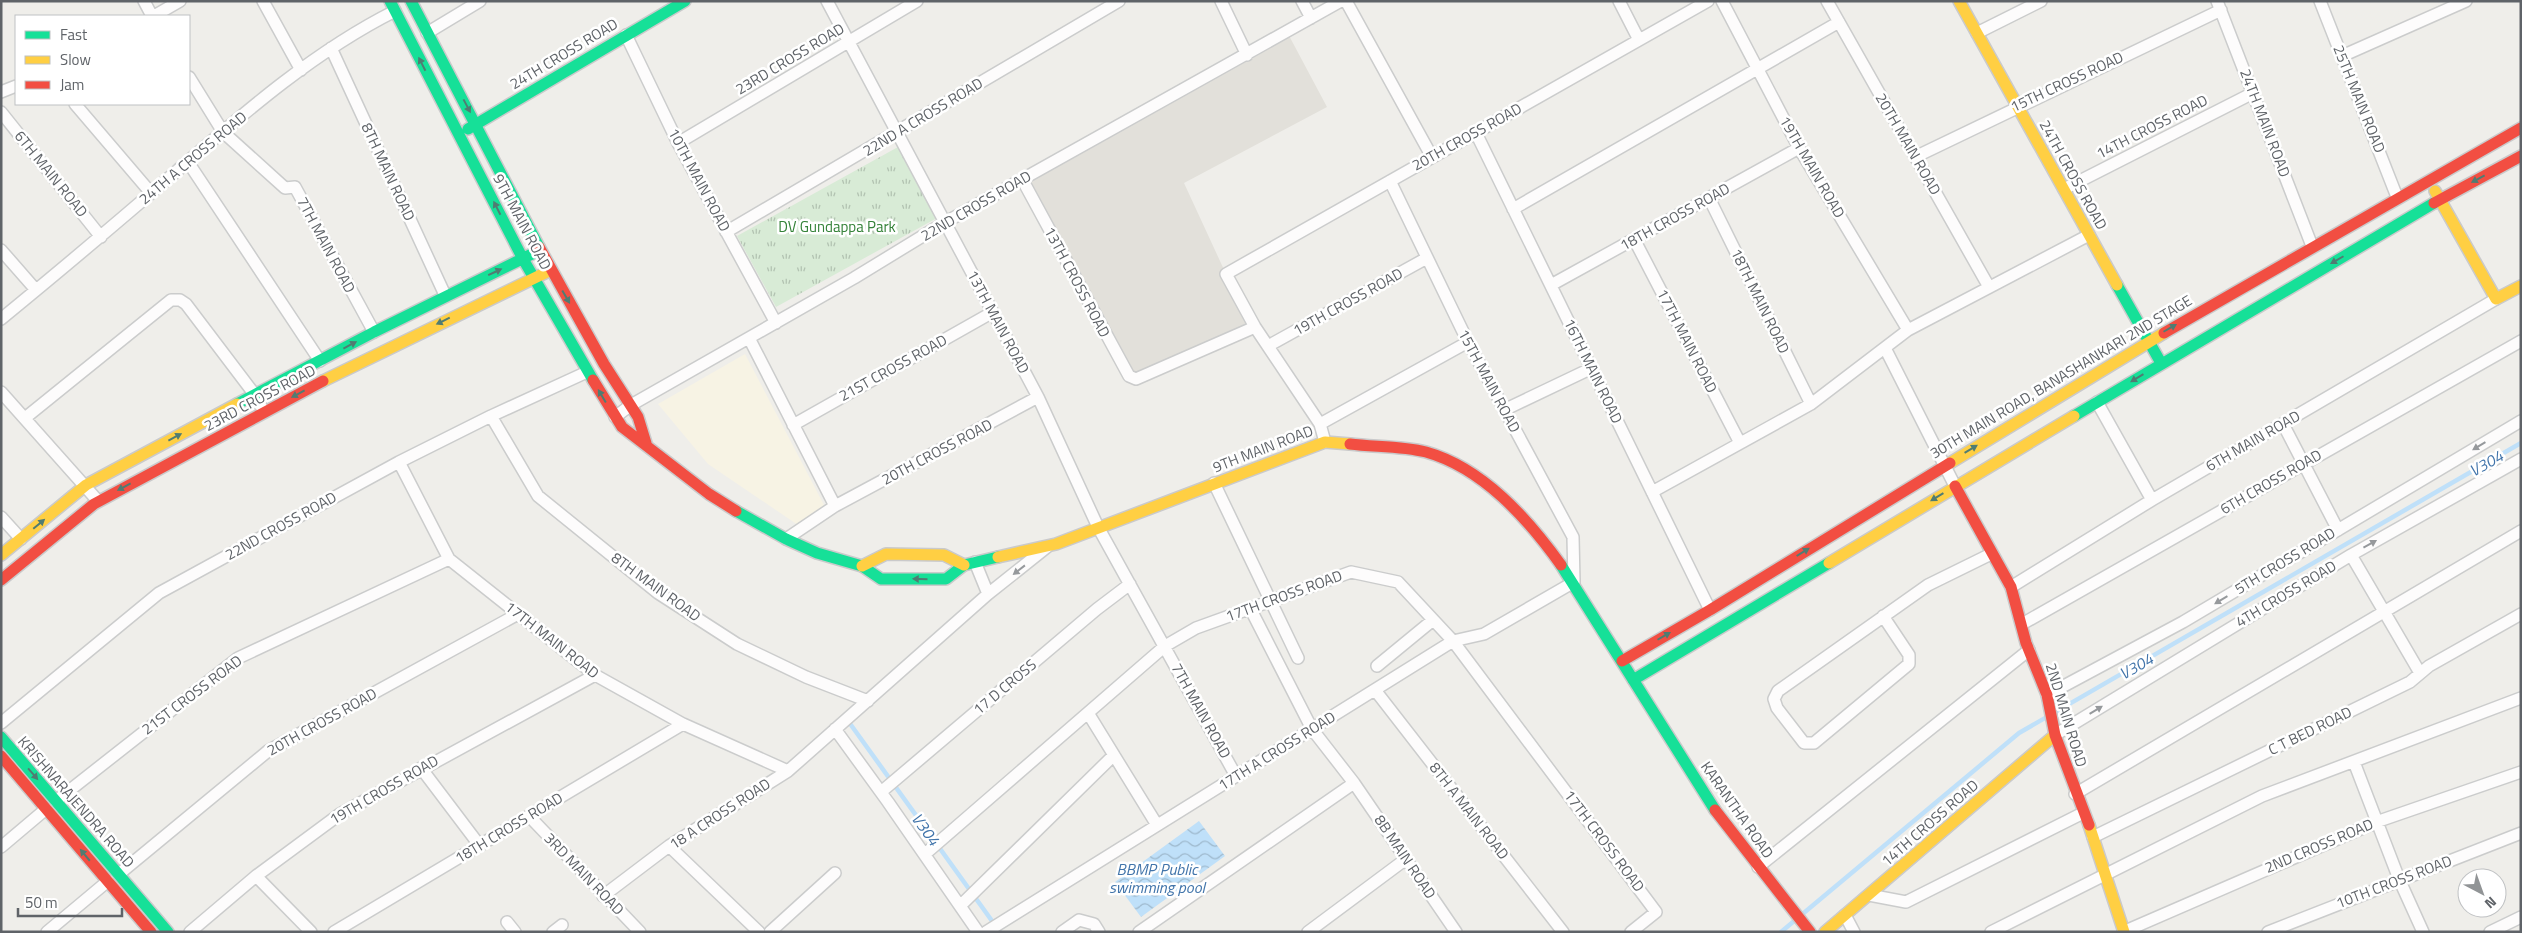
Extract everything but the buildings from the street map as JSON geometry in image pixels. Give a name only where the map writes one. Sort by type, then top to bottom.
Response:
[{"type":"main road","name":"9TH MAIN ROAD","points":[[411,1],[550,270],[604,364],[638,417],[646,443]]},
{"type":"main road","name":"24TH CROSS ROAD","points":[[458,134],[685,1]]},
{"type":"main road","name":"24TH CROSS ROAD","points":[[1959,1],[2161,363]]},
{"type":"main road","name":"9TH MAIN ROAD","points":[[392,6],[523,259],[587,372],[622,427],[646,443],[709,494],[786,539],[817,553],[862,566],[881,579],[946,579],[970,564],[1049,546],[1325,442],[1425,452],[1459,465],[1496,492],[1540,535],[1574,582],[1647,701]]},
{"type":"main road","name":"30TH MAIN ROAD, BANASHANKARI 2ND STAGE","points":[[1622,661],[1710,610],[2148,341],[2397,197],[2521,128]]},
{"type":"main road","points":[[1633,680],[2161,363],[2439,199],[2521,156]]},
{"type":"main road","points":[[2428,180],[2496,299],[2521,286]]},
{"type":"main road","name":"23RD CROSS ROAD","points":[[1,556],[86,485],[445,295],[540,250]]},
{"type":"main road","name":"23RD CROSS ROAD","points":[[1,580],[98,502],[363,360],[550,270]]},
{"type":"main road","name":"2ND MAIN ROAD","points":[[1955,486],[2011,587],[2029,650],[2047,695],[2055,735],[2075,794],[2093,837],[2123,932]]},
{"type":"main road","points":[[862,566],[886,554],[944,555],[970,564]]},
{"type":"main road","name":"KARANTHA ROAD","points":[[1647,701],[1721,819],[1806,927]]},
{"type":"main road","name":"14TH CROSS ROAD","points":[[1825,932],[2055,735]]},
{"type":"main road","name":"KRISHNARAJENDRA ROAD","points":[[1,737],[168,932]]},
{"type":"main road","points":[[1,756],[151,932]]},
{"type":"street","points":[[144,1],[152,15]]},
{"type":"street","points":[[155,15],[180,1]]},
{"type":"street","points":[[263,1],[301,70]]},
{"type":"street","points":[[427,33],[480,1]]},
{"type":"street","name":"13TH MAIN ROAD","points":[[827,1],[1038,397],[1098,527],[1165,646]]},
{"type":"street","name":"23RD CROSS ROAD","points":[[678,143],[918,1]]},
{"type":"street","name":"22ND A CROSS ROAD","points":[[726,232],[1118,1]]},
{"type":"street","points":[[1221,1],[1247,55]]},
{"type":"street","points":[[1302,1],[1311,18]]},
{"type":"street","name":"22ND CROSS ROAD","points":[[615,417],[631,405],[854,278],[944,223],[1341,1]]},
{"type":"street","points":[[1346,1],[1432,157]]},
{"type":"street","points":[[1619,1],[1639,40]]},
{"type":"street","name":"20TH CROSS ROAD","points":[[1255,327],[1226,274],[1708,1]]},
{"type":"street","name":"19TH MAIN ROAD","points":[[1722,1],[1799,148],[1908,330]]},
{"type":"street","name":"20TH MAIN ROAD","points":[[1827,1],[1989,287]]},
{"type":"street","points":[[1977,33],[2041,1]]},
{"type":"street","name":"25TH MAIN ROAD","points":[[2320,1],[2397,197]]},
{"type":"street","points":[[2342,56],[2466,1]]},
{"type":"street","name":"24TH MAIN ROAD","points":[[2219,5],[2312,246]]},
{"type":"street","name":"15TH CROSS ROAD","points":[[1915,157],[2219,5]]},
{"type":"street","name":"24TH A CROSS ROAD","points":[[1,319],[102,237],[223,132],[301,70],[392,6]]},
{"type":"street","points":[[1513,209],[1839,22]]},
{"type":"street","name":"10TH MAIN ROAD","points":[[626,35],[678,143],[776,323]]},
{"type":"street","name":"8TH MAIN ROAD","points":[[331,48],[445,295]]},
{"type":"street","points":[[190,79],[223,132]]},
{"type":"street","points":[[1,92],[15,86]]},
{"type":"street","name":"14TH CROSS ROAD","points":[[2064,188],[2253,93]]},
{"type":"street","points":[[77,105],[151,193]]},
{"type":"street","name":"6TH MAIN ROAD","points":[[1,112],[102,237]]},
{"type":"street","name":"7TH MAIN ROAD","points":[[223,132],[285,188],[295,187],[374,332]]},
{"type":"street","name":"16TH MAIN ROAD","points":[[1476,132],[1710,610]]},
{"type":"street","name":"18TH CROSS ROAD","points":[[1551,285],[1799,148]]},
{"type":"street","points":[[188,162],[320,361]]},
{"type":"street","name":"13TH CROSS ROAD","points":[[1022,179],[1129,376],[1136,379],[1255,327]]},
{"type":"street","name":"15TH MAIN ROAD","points":[[1390,181],[1468,342],[1573,537],[1574,582]]},
{"type":"street","name":"18TH MAIN ROAD","points":[[1709,198],[1811,404]]},
{"type":"street","points":[[1652,492],[1811,404],[1908,330],[2089,235]]},
{"type":"street","name":"17TH MAIN ROAD","points":[[1634,239],[1740,443]]},
{"type":"street","points":[[1,250],[36,290]]},
{"type":"street","name":"19TH CROSS ROAD","points":[[1268,346],[1427,258]]},
{"type":"street","name":"6TH MAIN ROAD","points":[[2011,587],[2152,500],[2496,299]]},
{"type":"street","points":[[25,418],[171,300],[180,300],[186,304],[254,395],[264,412]]},
{"type":"street","name":"21ST CROSS ROAD","points":[[793,425],[993,312]]},
{"type":"street","points":[[1255,327],[1320,424],[1325,442]]},
{"type":"street","points":[[749,338],[835,506]]},
{"type":"street","name":"6TH CROSS ROAD","points":[[2022,624],[2521,341]]},
{"type":"street","points":[[1320,424],[1468,342]]},
{"type":"street","points":[[1885,348],[1955,486]]},
{"type":"street","points":[[1504,410],[1592,368]]},
{"type":"street","name":"22ND CROSS ROAD","points":[[1,723],[159,593],[399,462],[491,416],[587,372]]},
{"type":"street","points":[[1,392],[86,485],[98,502]]},
{"type":"street","name":"20TH CROSS ROAD","points":[[786,539],[835,506],[1038,397]]},
{"type":"street","points":[[2097,402],[2152,500]]},
{"type":"street","name":"8TH MAIN ROAD","points":[[491,416],[538,496],[658,593],[737,644],[806,677],[868,701]]},
{"type":"street","name":"5TH CROSS ROAD","points":[[2047,695],[2183,622],[2521,421]]},
{"type":"street","points":[[2283,424],[2338,530]]},
{"type":"street","name":"4TH CROSS ROAD","points":[[2055,735],[2351,555],[2521,459]]},
{"type":"street","name":"17TH MAIN ROAD","points":[[399,462],[449,559],[518,614],[595,675],[684,724],[788,771]]},
{"type":"street","points":[[1214,483],[1298,658]]},
{"type":"street","points":[[1,517],[21,539]]},
{"type":"street","points":[[2075,794],[2521,531]]},
{"type":"street","name":"18 A CROSS ROAD","points":[[603,896],[669,846],[788,771],[988,594],[1049,546]]},
{"type":"street","points":[[1883,616],[1909,656],[1909,664],[1814,743],[1804,743],[1777,708],[1774,699],[1778,691],[1883,616],[1928,585],[1991,554]]},
{"type":"street","points":[[2351,555],[2420,673]]},
{"type":"street","name":"21ST CROSS ROAD","points":[[56,801],[238,658],[449,559]]},
{"type":"street","points":[[970,564],[988,594]]},
{"type":"street","name":"17TH CROSS ROAD","points":[[928,851],[1165,646],[1196,628],[1351,572],[1398,582],[1453,641],[1656,912],[1631,932]]},
{"type":"street","name":"17TH A CROSS ROAD","points":[[986,932],[1453,641],[1484,634],[1574,582]]},
{"type":"street","name":"17 D CROSS","points":[[881,792],[1097,609],[1130,584]]},
{"type":"street","name":"8B MAIN ROAD","points":[[1250,608],[1312,729],[1354,783],[1456,932]]},
{"type":"street","name":"20TH CROSS ROAD","points":[[119,874],[268,751],[518,614]]},
{"type":"street","name":"C T BED ROAD","points":[[2093,837],[2401,686],[2521,614]]},
{"type":"street","points":[[1377,666],[1434,620]]},
{"type":"street","name":"7TH MAIN ROAD","points":[[1165,646],[1236,776]]},
{"type":"street","points":[[1758,867],[2029,650]]},
{"type":"street","name":"19TH CROSS ROAD","points":[[190,932],[256,876],[340,814],[421,768],[595,675]]},
{"type":"street","name":"8TH A MAIN ROAD","points":[[1375,690],[1563,932]]},
{"type":"street","points":[[1991,932],[2262,796],[2521,698]]},
{"type":"street","points":[[1088,713],[1157,825]]},
{"type":"street","name":"18TH CROSS ROAD","points":[[334,932],[684,724]]},
{"type":"street","points":[[835,729],[881,792],[928,851],[960,906],[978,932]]},
{"type":"street","points":[[960,906],[1114,755]]},
{"type":"street","points":[[2354,762],[2379,821],[2399,879],[2423,932]]},
{"type":"street","points":[[421,768],[480,846]]},
{"type":"street","name":"2ND CROSS ROAD","points":[[2123,932],[2379,821],[2521,772]]},
{"type":"street","points":[[1139,932],[1354,783]]},
{"type":"street","points":[[1,847],[46,809]]},
{"type":"street","points":[[1869,895],[1906,902],[2083,813]]},
{"type":"street","name":"3RD MAIN ROAD","points":[[529,816],[603,896],[640,932]]},
{"type":"street","name":"10TH CROSS ROAD","points":[[2268,932],[2399,879],[2521,834]]},
{"type":"street","points":[[669,846],[759,932]]},
{"type":"street","points":[[1308,932],[1406,859]]},
{"type":"street","points":[[770,932],[835,873]]},
{"type":"street","points":[[256,876],[311,932]]},
{"type":"street","points":[[47,932],[108,881]]},
{"type":"street","points":[[1845,915],[1854,932]]},
{"type":"street","points":[[2490,932],[2521,917]]},
{"type":"street","points":[[1062,932],[1080,920],[1094,924],[1099,932]]},
{"type":"street","points":[[507,922],[515,932]]},
{"type":"shaded area","points":[[1286,30],[1327,107],[1184,183],[1226,274],[1255,327],[1136,379],[1022,179]]},
{"type":"shaded area","points":[[745,354],[824,505],[798,525],[708,464],[658,404]]},
{"type":"green space","name":"DV Gundappa Park","points":[[898,147],[937,218],[776,307],[737,236]]},
{"type":"water","name":"BBMP Public swimming pool","points":[[1199,821],[1225,856],[1141,917],[1115,882]]},
{"type":"waterway","name":"V304","points":[[1781,932],[2019,733],[2521,443]]},
{"type":"waterway","name":"V304","points":[[851,725],[1000,932]]},
{"type":"traffic: fast","points":[[390,1],[523,259],[593,380]]},
{"type":"traffic: fast","points":[[411,1],[539,247]]},
{"type":"traffic: fast","points":[[468,129],[685,1]]},
{"type":"traffic: fast","points":[[2074,416],[2434,203]]},
{"type":"traffic: fast","points":[[237,404],[374,332],[540,250]]},
{"type":"traffic: fast","points":[[2117,285],[2161,363]]},
{"type":"traffic: fast","points":[[736,511],[786,539],[817,553],[862,566],[881,579],[946,579],[964,565],[998,557]]},
{"type":"traffic: fast","points":[[1633,680],[1829,563]]},
{"type":"traffic: fast","points":[[1561,565],[1715,810]]},
{"type":"traffic: fast","points":[[1,737],[168,932]]},
{"type":"traffic: slow","points":[[1959,1],[2117,285]]},
{"type":"traffic: slow","points":[[2435,191],[2496,299],[2521,286]]},
{"type":"traffic: slow","points":[[323,381],[551,270]]},
{"type":"traffic: slow","points":[[1950,463],[2164,333]]},
{"type":"traffic: slow","points":[[1,555],[86,485],[237,404]]},
{"type":"traffic: slow","points":[[1829,563],[2074,416]]},
{"type":"traffic: slow","points":[[998,557],[1056,544],[1325,442],[1350,444]]},
{"type":"traffic: slow","points":[[862,566],[886,554],[944,555],[964,565]]},
{"type":"traffic: slow","points":[[1825,932],[2055,735]]},
{"type":"traffic: slow","points":[[2089,825],[2124,932]]},
{"type":"traffic: jam","points":[[2164,333],[2521,128]]},
{"type":"traffic: jam","points":[[2434,203],[2521,156]]},
{"type":"traffic: jam","points":[[539,247],[604,364],[638,417],[646,443]]},
{"type":"traffic: jam","points":[[593,380],[622,427],[709,494],[736,511]]},
{"type":"traffic: jam","points":[[1,580],[94,504],[323,381]]},
{"type":"traffic: jam","points":[[1350,444],[1426,452],[1466,470],[1485,483],[1519,513],[1561,565]]},
{"type":"traffic: jam","points":[[1622,661],[1710,610],[1950,463]]},
{"type":"traffic: jam","points":[[1955,486],[2011,587],[2026,643],[2047,695],[2055,735],[2089,825]]},
{"type":"traffic: jam","points":[[1,756],[151,932]]},
{"type":"traffic: jam","points":[[1715,810],[1810,932]]}]
